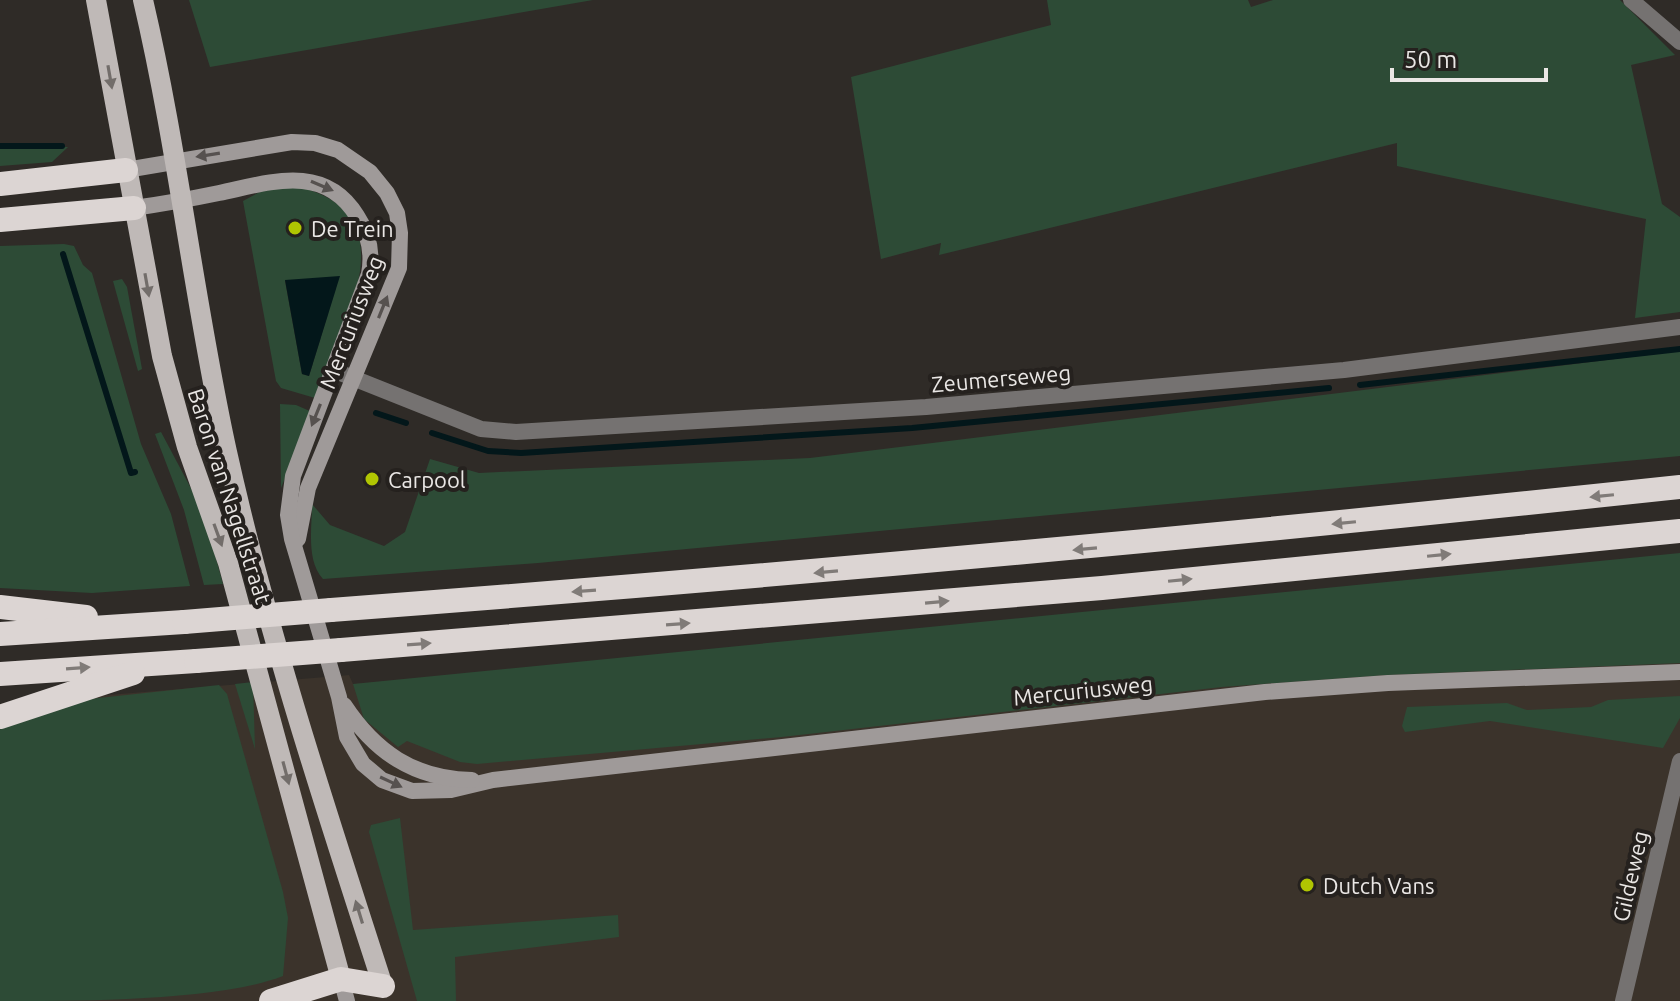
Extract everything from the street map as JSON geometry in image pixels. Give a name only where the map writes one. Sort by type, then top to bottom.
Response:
[{"type":"highway","points":[[0,184],[126,170]]},
{"type":"highway","points":[[0,220],[134,208]]},
{"type":"highway","points":[[0,634],[746,579],[1172,541],[1680,487]]},
{"type":"highway","points":[[0,674],[341,650],[1056,592],[1680,531]]},
{"type":"highway","points":[[0,607],[144,624]]},
{"type":"highway","points":[[0,717],[162,663]]},
{"type":"highway","points":[[271,1001],[344,990],[385,993]]},
{"type":"highway","points":[[363,1001],[385,993]]},
{"type":"main road","name":"Baron van Nagellstraat","points":[[96,0],[162,356],[187,447],[228,563],[344,990]]},
{"type":"main road","name":"Baron van Nagellstraat","points":[[143,0],[183,200],[227,450],[256,567],[385,993]]},
{"type":"street","points":[[1631,0],[1680,42]]},
{"type":"street","name":"Mercuriusweg","points":[[126,170],[292,142],[315,143],[355,159],[376,179],[397,213],[402,250],[399,268],[308,488],[299,525],[298,553]]},
{"type":"street","name":"Mercuriusweg","points":[[134,208],[270,181],[302,179],[329,188],[353,209],[368,236],[370,267],[293,476],[289,525],[339,697],[347,737],[363,764],[382,780],[412,791],[451,790],[493,780],[1265,692],[1388,683],[1680,672]]},
{"type":"street","name":"Zeumerseweg","points":[[333,370],[481,429],[516,432],[926,407],[1344,370],[1680,327]]},
{"type":"street","name":"Mercuriusweg","points":[[339,697],[360,729],[396,760],[418,772],[451,779],[493,780]]},
{"type":"street","name":"Gildeweg","points":[[1623,1001],[1680,761]]},
{"type":"shaded area","points":[[340,276],[309,376],[302,374],[285,280]]},
{"type":"shaded area","points":[[1680,581],[1680,1001],[0,1001],[0,704],[349,675],[353,684]]},
{"type":"green space","points":[[189,0],[593,0],[210,67]]},
{"type":"green space","points":[[1047,0],[1248,0],[1251,7],[1273,0],[1620,0],[1675,55],[1631,65],[1662,204],[1680,217],[1680,312],[1635,318],[1646,219],[1397,166],[1397,143],[939,255],[941,243],[881,259],[851,77],[1051,25]]},
{"type":"green space","points":[[0,146],[68,147],[52,162],[0,166]]},
{"type":"green space","points":[[290,185],[328,198],[351,218],[360,243],[360,272],[352,304],[315,398],[281,388],[276,381],[243,201],[267,188]],"holes":[[[339,277],[309,376],[302,374],[285,281]]]},
{"type":"green space","points":[[0,246],[74,246],[83,265],[92,273],[141,444],[171,514],[190,586],[92,593],[0,588]]},
{"type":"green space","points":[[122,279],[127,287],[142,369],[138,371],[113,281]]},
{"type":"green space","points":[[1680,351],[1680,456],[538,563],[323,579],[312,553],[312,504],[330,525],[384,546],[405,532],[430,459],[479,473],[810,458]]},
{"type":"green space","points":[[280,404],[296,405],[312,412],[281,488]]},
{"type":"green space","points":[[161,432],[203,511],[223,584],[204,585],[184,510],[155,434]]},
{"type":"green space","points":[[1680,553],[1680,663],[1387,675],[1222,687],[782,737],[477,764],[460,762],[407,741],[398,747],[364,719],[353,684]]},
{"type":"green space","points":[[253,682],[255,749],[235,684]]},
{"type":"green space","points":[[219,685],[227,694],[283,892],[288,918],[283,976],[256,984],[186,995],[107,1000],[0,1001],[0,728],[80,700]]},
{"type":"green space","points":[[1680,696],[1680,718],[1663,748],[1490,721],[1405,732],[1402,726],[1407,707],[1507,703],[1527,710],[1591,707],[1608,700]]},
{"type":"green space","points":[[400,818],[413,930],[618,915],[619,937],[455,957],[456,1001],[417,1001],[369,832],[371,825]]},
{"type":"waterway","points":[[0,146],[62,146]]},
{"type":"waterway","points":[[63,254],[131,473],[135,472]]},
{"type":"waterway","points":[[1360,385],[1680,349]]},
{"type":"waterway","points":[[432,433],[488,451],[521,453],[912,428],[1329,388]]},
{"type":"waterway","points":[[376,413],[406,423]]},
{"type":"place","name":"De Trein","points":[[295,228]]},
{"type":"place","name":"Carpool","points":[[372,479]]},
{"type":"place","name":"Dutch Vans","points":[[1307,885]]}]
